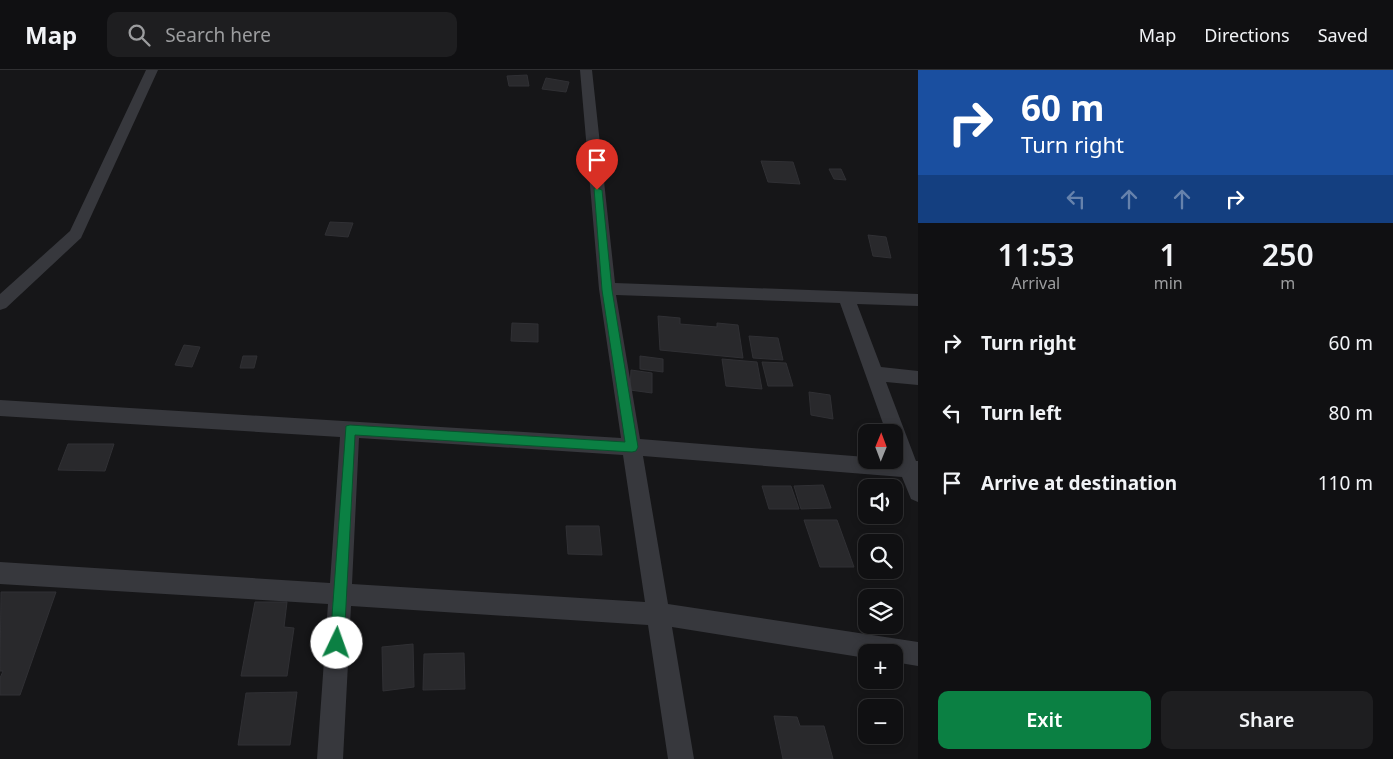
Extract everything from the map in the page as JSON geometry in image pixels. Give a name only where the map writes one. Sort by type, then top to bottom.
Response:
[{"type":"street","points":[[0,304],[76,234],[152,70]]},
{"type":"street","points":[[586,70],[607,290],[682,759]]},
{"type":"street","points":[[607,290],[918,300]]},
{"type":"street","points":[[846,298],[874,374],[914,469],[918,493]]},
{"type":"street","points":[[874,374],[918,378]]},
{"type":"street","points":[[0,408],[632,447],[914,469]]},
{"type":"street","points":[[330,759],[350,430]]},
{"type":"street","points":[[0,573],[658,614],[918,654]]},
{"type":"building","points":[[527,75],[529,86],[509,86],[507,76]]},
{"type":"building","points":[[546,78],[569,82],[566,92],[542,89]]},
{"type":"building","points":[[761,161],[793,162],[800,184],[768,182]]},
{"type":"building","points":[[829,169],[841,169],[846,180],[834,179]]},
{"type":"building","points":[[330,222],[353,223],[348,237],[325,235]]},
{"type":"building","points":[[868,235],[886,237],[891,258],[873,256]]},
{"type":"building","points":[[658,316],[680,318],[680,324],[717,327],[717,323],[738,325],[743,358],[660,350]]},
{"type":"building","points":[[512,323],[538,324],[538,342],[511,341]]},
{"type":"building","points":[[749,336],[778,338],[783,360],[753,358]]},
{"type":"building","points":[[184,345],[200,347],[192,367],[175,365]]},
{"type":"building","points":[[243,356],[257,356],[254,368],[240,368]]},
{"type":"building","points":[[640,356],[663,359],[663,372],[640,369]]},
{"type":"building","points":[[722,359],[757,362],[762,389],[726,386]]},
{"type":"building","points":[[762,362],[786,363],[793,386],[768,386]]},
{"type":"building","points":[[631,370],[652,373],[652,393],[630,390]]},
{"type":"building","points":[[809,392],[830,395],[833,419],[811,415]]},
{"type":"building","points":[[68,444],[114,444],[105,471],[58,470]]},
{"type":"building","points":[[823,485],[831,508],[801,509],[794,486]]},
{"type":"building","points":[[762,486],[791,486],[799,509],[769,509]]},
{"type":"building","points":[[804,520],[837,520],[854,567],[820,567]]},
{"type":"building","points":[[566,526],[599,526],[602,555],[568,554]]},
{"type":"building","points":[[1,592],[56,592],[20,695],[0,695],[0,678],[3,671],[0,671]]},
{"type":"building","points":[[255,602],[287,602],[284,627],[294,628],[287,676],[241,676]]},
{"type":"building","points":[[413,644],[414,687],[383,691],[382,647]]},
{"type":"building","points":[[464,653],[465,689],[423,690],[424,654]]},
{"type":"building","points":[[297,692],[290,745],[238,745],[246,693]]},
{"type":"building","points":[[774,716],[797,717],[800,726],[824,726],[833,759],[783,759]]},
{"type":"route","points":[[337,643],[350,430],[632,447],[607,290],[597,190]]}]
